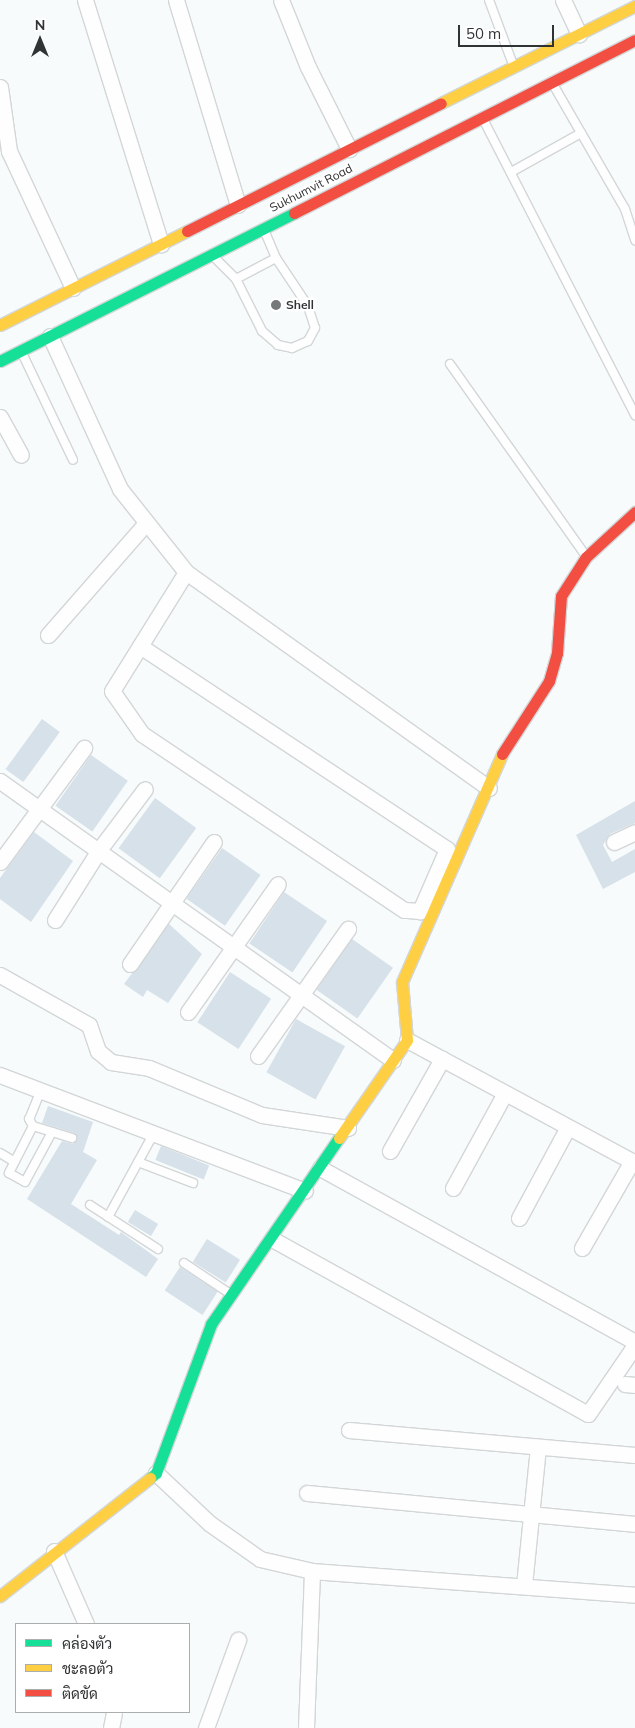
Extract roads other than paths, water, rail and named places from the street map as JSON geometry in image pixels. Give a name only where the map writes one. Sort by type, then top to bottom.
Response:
[{"type":"main road","name":"Sukhumvit Road","points":[[0,325],[579,34],[612,12],[635,6]]},
{"type":"main road","name":"Sukhumvit Road","points":[[0,361],[635,40]]},
{"type":"main road","points":[[0,1596],[54,1551],[156,1473],[196,1357],[229,1293],[272,1239],[406,1040],[402,982],[509,739],[548,681],[557,653],[561,596],[586,556],[635,512]]},
{"type":"street","points":[[85,0],[161,244]]},
{"type":"street","points":[[176,0],[238,205]]},
{"type":"street","points":[[282,0],[308,66],[349,149]]},
{"type":"street","points":[[563,0],[579,34]]},
{"type":"street","points":[[0,87],[9,151],[73,288]]},
{"type":"street","points":[[50,336],[120,489],[186,572],[489,788]]},
{"type":"street","points":[[0,417],[21,455]]},
{"type":"street","points":[[48,635],[146,524]]},
{"type":"street","points":[[140,646],[447,849],[420,911],[404,910],[142,734],[112,691],[186,572]]},
{"type":"street","points":[[0,862],[84,748]]},
{"type":"street","points":[[0,781],[393,1060]]},
{"type":"street","points":[[55,920],[99,850],[145,788]]},
{"type":"street","points":[[614,842],[635,832]]},
{"type":"street","points":[[130,964],[214,842]]},
{"type":"street","points":[[188,1012],[278,884]]},
{"type":"street","points":[[258,1056],[303,996],[348,929]]},
{"type":"street","points":[[0,975],[89,1024],[98,1051],[111,1062],[149,1068],[262,1115],[348,1128]]},
{"type":"street","points":[[406,1040],[633,1162],[582,1248]]},
{"type":"street","points":[[390,1151],[442,1059]]},
{"type":"street","points":[[0,1075],[305,1190]]},
{"type":"street","points":[[453,1188],[505,1092]]},
{"type":"street","points":[[520,1218],[568,1127]]},
{"type":"street","points":[[272,1239],[588,1414],[635,1344],[320,1168]]},
{"type":"street","points":[[349,1430],[635,1455]]},
{"type":"street","points":[[524,1585],[538,1447]]},
{"type":"street","points":[[156,1473],[209,1524],[260,1559],[312,1571],[524,1585],[635,1595]]},
{"type":"street","points":[[307,1494],[635,1524]]},
{"type":"street","points":[[54,1551],[86,1623]]},
{"type":"street","points":[[306,1728],[312,1571]]},
{"type":"street","points":[[206,1728],[238,1640]]},
{"type":"street","points":[[111,1728],[114,1713]]},
{"type":"lane","points":[[489,0],[514,66]]},
{"type":"lane","points":[[552,82],[625,209],[635,240]]},
{"type":"lane","points":[[482,117],[513,171],[635,415]]},
{"type":"lane","points":[[513,171],[581,133]]},
{"type":"lane","points":[[211,254],[236,279],[262,331],[272,341],[292,348],[308,341],[315,328],[308,306],[276,258],[263,228]]},
{"type":"lane","points":[[236,279],[276,258]]},
{"type":"lane","points":[[21,350],[73,460]]},
{"type":"lane","points":[[450,364],[586,556]]},
{"type":"lane","points":[[41,1090],[29,1119],[34,1126],[72,1138]]},
{"type":"lane","points":[[34,1126],[9,1173],[25,1182],[52,1132]]},
{"type":"lane","points":[[108,1217],[154,1133]]},
{"type":"lane","points":[[0,1153],[15,1162]]},
{"type":"lane","points":[[138,1162],[193,1184]]},
{"type":"lane","points":[[90,1205],[158,1249]]},
{"type":"lane","points":[[184,1263],[229,1293]]},
{"type":"place","name":"Shell","points":[[276,305]]}]
